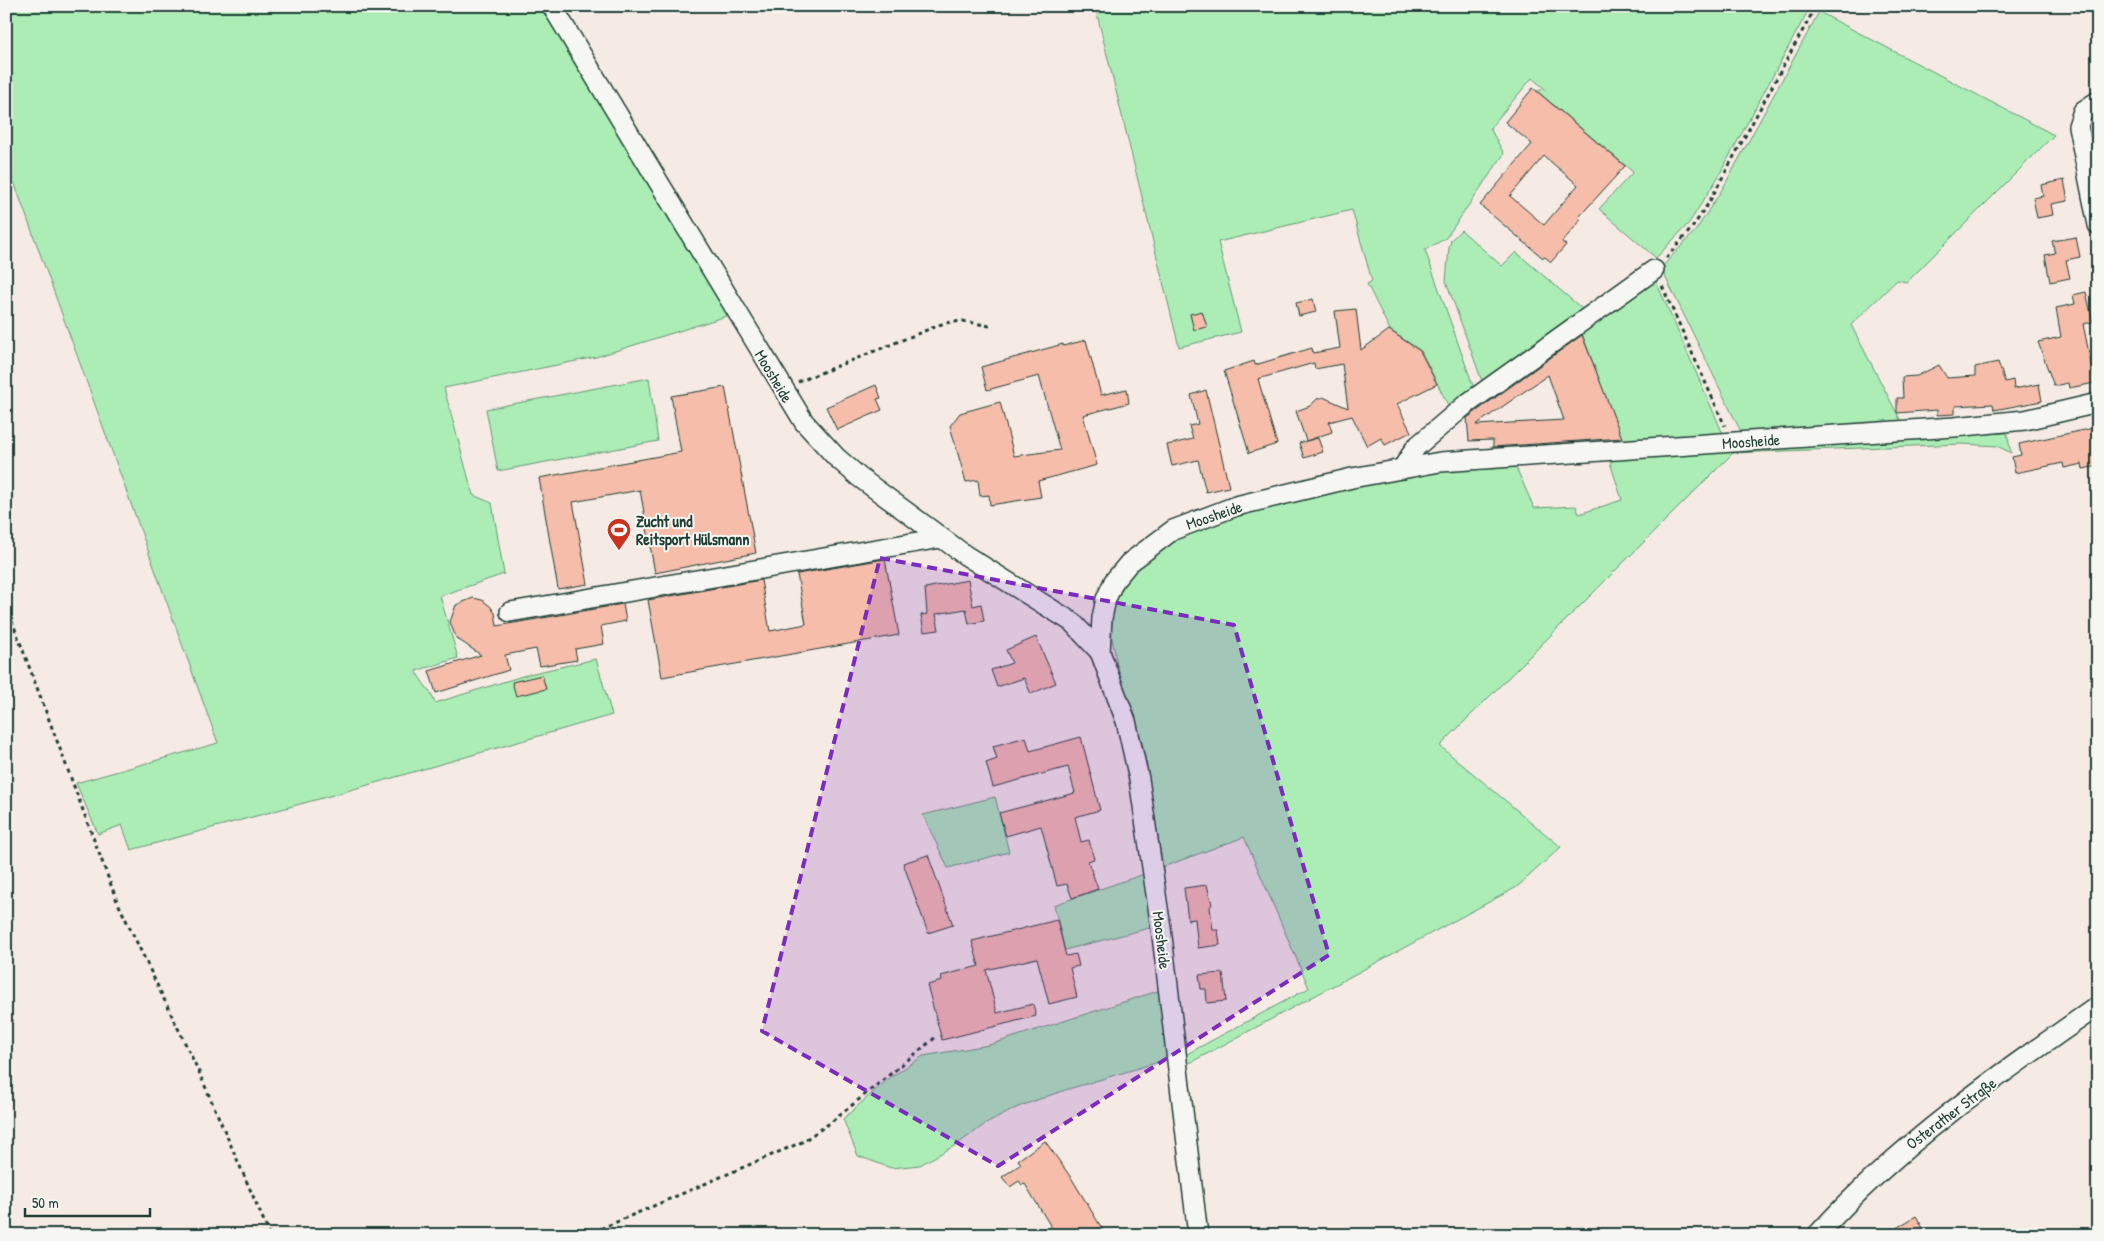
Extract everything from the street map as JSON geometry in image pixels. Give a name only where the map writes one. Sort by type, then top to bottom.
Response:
[{"type":"street","name":"Moosheide","points":[[552,6],[782,389],[804,422],[843,464],[988,570],[1072,622],[1100,652],[1126,721],[1139,779],[1161,928],[1198,1235]]},
{"type":"street","points":[[2098,101],[2083,111],[2078,123],[2098,225]]},
{"type":"street","points":[[1402,469],[1416,447],[1464,406],[1654,270]]},
{"type":"street","name":"Moosheide","points":[[1100,652],[1104,609],[1114,581],[1138,554],[1173,530],[1236,506],[1402,469],[1451,461],[1732,443],[2025,420],[2098,403]]},
{"type":"street","points":[[510,612],[942,538]]},
{"type":"street","name":"Osterather Straße","points":[[1817,1235],[1882,1168],[1931,1126],[2098,1006]]},
{"type":"path","points":[[1732,443],[1654,270],[1683,239],[1708,204],[1816,6]]},
{"type":"path","points":[[782,389],[944,323],[962,321],[990,326]]},
{"type":"path","points":[[6,605],[117,901],[198,1070],[270,1235]]},
{"type":"path","points":[[586,1235],[802,1142],[830,1123],[936,1037]]},
{"type":"highlighted area","points":[[880,558],[1234,625],[1329,955],[998,1166],[762,1031]]},
{"type":"green space","points":[[6,6],[546,6],[730,315],[596,357],[444,388],[473,495],[492,503],[504,574],[440,596],[458,658],[416,671],[435,703],[529,674],[596,659],[612,715],[326,797],[131,850],[122,825],[98,834],[76,783],[218,743],[6,160]]},
{"type":"green space","points":[[1095,6],[1804,6],[1809,9],[1717,179],[1689,223],[1656,258],[1599,209],[1633,172],[1537,91],[1545,89],[1532,78],[1490,128],[1504,154],[1446,238],[1425,250],[1475,391],[1451,411],[1421,351],[1390,330],[1367,284],[1372,281],[1352,210],[1218,242],[1241,332],[1179,347]]},
{"type":"green space","points":[[1819,12],[2054,135],[1907,282],[1897,280],[1851,325],[1902,423],[1742,434],[1661,268],[1696,230],[1723,188]]},
{"type":"green space","points":[[1461,230],[1502,266],[1516,252],[1587,313],[1483,384],[1446,281],[1451,240]]},
{"type":"green space","points":[[1655,279],[1724,436],[1623,443],[1581,331]]},
{"type":"green space","points":[[649,378],[658,441],[498,471],[486,409]]},
{"type":"green space","points":[[2007,433],[2011,453],[1997,446],[1963,444],[1733,453],[1440,746],[1561,847],[1517,887],[1186,1065],[1185,1055],[1309,988],[1244,837],[1163,867],[1143,746],[1117,665],[1111,633],[1113,605],[1127,578],[1152,554],[1187,532],[1233,515],[1354,486],[1438,470],[1515,465],[1534,508],[1576,506],[1579,514],[1622,500],[1609,459],[1930,436]]},
{"type":"green space","points":[[995,797],[1009,852],[948,868],[923,815]]},
{"type":"green space","points":[[1147,873],[1153,927],[1065,950],[1054,905]]},
{"type":"green space","points":[[1161,990],[1169,1056],[1162,1061],[1062,1091],[1018,1107],[984,1125],[956,1145],[920,1165],[891,1168],[858,1156],[843,1119],[888,1079],[923,1056],[989,1045]]},
{"type":"building","points":[[1533,88],[1625,166],[1578,218],[1581,220],[1562,242],[1566,245],[1551,262],[1545,257],[1543,258],[1480,205],[1532,144],[1505,122]],"holes":[[[1544,156],[1578,185],[1544,225],[1510,196]]]},
{"type":"building","points":[[2064,180],[2068,201],[2051,204],[2053,215],[2037,218],[2033,198],[2043,196],[2041,185]]},
{"type":"building","points":[[2076,237],[2080,257],[2066,260],[2070,278],[2050,282],[2045,255],[2055,253],[2052,241]]},
{"type":"building","points":[[2086,292],[2093,322],[2083,324],[2095,383],[2069,388],[2068,383],[2054,386],[2038,342],[2061,337],[2056,308],[2075,304],[2073,295]]},
{"type":"building","points":[[1313,299],[1316,312],[1299,316],[1296,303]]},
{"type":"building","points":[[1356,309],[1361,350],[1389,330],[1420,351],[1437,384],[1397,404],[1411,432],[1385,445],[1381,438],[1367,446],[1352,416],[1329,422],[1332,432],[1306,441],[1296,411],[1310,406],[1317,399],[1323,397],[1348,408],[1342,364],[1315,369],[1314,363],[1258,379],[1277,444],[1249,453],[1224,371],[1254,361],[1255,365],[1312,348],[1313,353],[1340,348],[1335,311]]},
{"type":"building","points":[[1202,311],[1207,327],[1194,330],[1190,314]]},
{"type":"building","points":[[1582,335],[1622,438],[1493,447],[1493,440],[1469,441],[1467,418]],"holes":[[[1548,375],[1564,420],[1476,425]]]},
{"type":"building","points":[[1086,340],[1101,395],[1127,389],[1129,403],[1083,415],[1097,465],[1038,481],[1041,497],[990,505],[989,495],[980,496],[978,480],[966,482],[950,426],[960,413],[1000,402],[1014,456],[1060,450],[1039,376],[987,390],[981,367],[1063,344],[1063,346]]},
{"type":"building","points":[[1998,362],[2005,382],[2013,380],[2014,389],[2039,384],[2042,401],[1994,410],[1993,404],[1955,406],[1955,414],[1937,415],[1937,410],[1897,413],[1897,398],[1903,398],[1902,377],[1917,376],[1939,365],[1947,378],[1975,376],[1975,367]]},
{"type":"building","points":[[876,385],[881,398],[877,399],[882,410],[837,430],[826,407]]},
{"type":"building","points":[[725,387],[756,553],[655,573],[640,490],[573,502],[588,584],[558,589],[539,478],[681,452],[671,396]]},
{"type":"building","points":[[1206,390],[1229,487],[1206,492],[1198,460],[1172,466],[1167,445],[1193,439],[1189,426],[1198,424],[1191,395]]},
{"type":"building","points":[[2098,427],[2098,466],[2083,469],[2082,464],[2064,468],[2063,463],[2015,473],[2012,457],[2021,455],[2019,444]]},
{"type":"building","points":[[1318,438],[1323,452],[1304,458],[1299,443]]},
{"type":"building","points":[[885,559],[899,635],[662,677],[648,600],[761,580],[770,631],[806,624],[797,574]]},
{"type":"building","points":[[968,580],[973,606],[981,604],[984,621],[969,624],[966,609],[936,614],[939,630],[924,632],[921,615],[927,614],[925,588]]},
{"type":"building","points":[[473,598],[482,600],[490,606],[495,613],[497,626],[623,604],[626,621],[601,626],[604,644],[575,649],[577,660],[540,666],[536,649],[505,655],[509,670],[436,693],[429,671],[481,655],[456,638],[450,622],[456,605]]},
{"type":"building","points":[[1036,637],[1056,683],[1031,694],[1024,678],[997,687],[991,670],[1012,663],[1006,650]]},
{"type":"building","points":[[542,675],[546,689],[516,696],[512,682]]},
{"type":"building","points":[[1026,737],[1030,751],[1081,737],[1100,810],[1075,817],[1081,842],[1089,840],[1094,859],[1088,861],[1098,889],[1072,898],[1067,884],[1057,886],[1041,826],[1006,836],[999,813],[1075,793],[1068,767],[993,787],[986,763],[997,759],[993,746]]},
{"type":"building","points":[[928,855],[953,925],[928,933],[903,863]]},
{"type":"building","points":[[1207,885],[1212,904],[1210,907],[1213,930],[1218,930],[1220,945],[1198,948],[1195,919],[1188,920],[1184,888]]},
{"type":"building","points":[[1057,920],[1066,956],[1076,954],[1079,966],[1070,968],[1077,997],[1049,1004],[1037,958],[986,970],[997,1013],[1033,1004],[1036,1016],[942,1040],[927,985],[942,981],[941,976],[979,966],[972,941]]},
{"type":"building","points":[[1223,973],[1226,1001],[1207,1003],[1206,989],[1201,989],[1199,975]]},
{"type":"building","points":[[1045,1141],[1072,1179],[1106,1235],[1056,1235],[1025,1184],[1022,1185],[1019,1181],[1010,1187],[1002,1177],[1021,1164],[1018,1160]]},
{"type":"building","points":[[1916,1216],[1927,1235],[1885,1235]]},
{"type":"place","name":"Zucht und Reitsport Hülsmann","points":[[619,551]]}]
